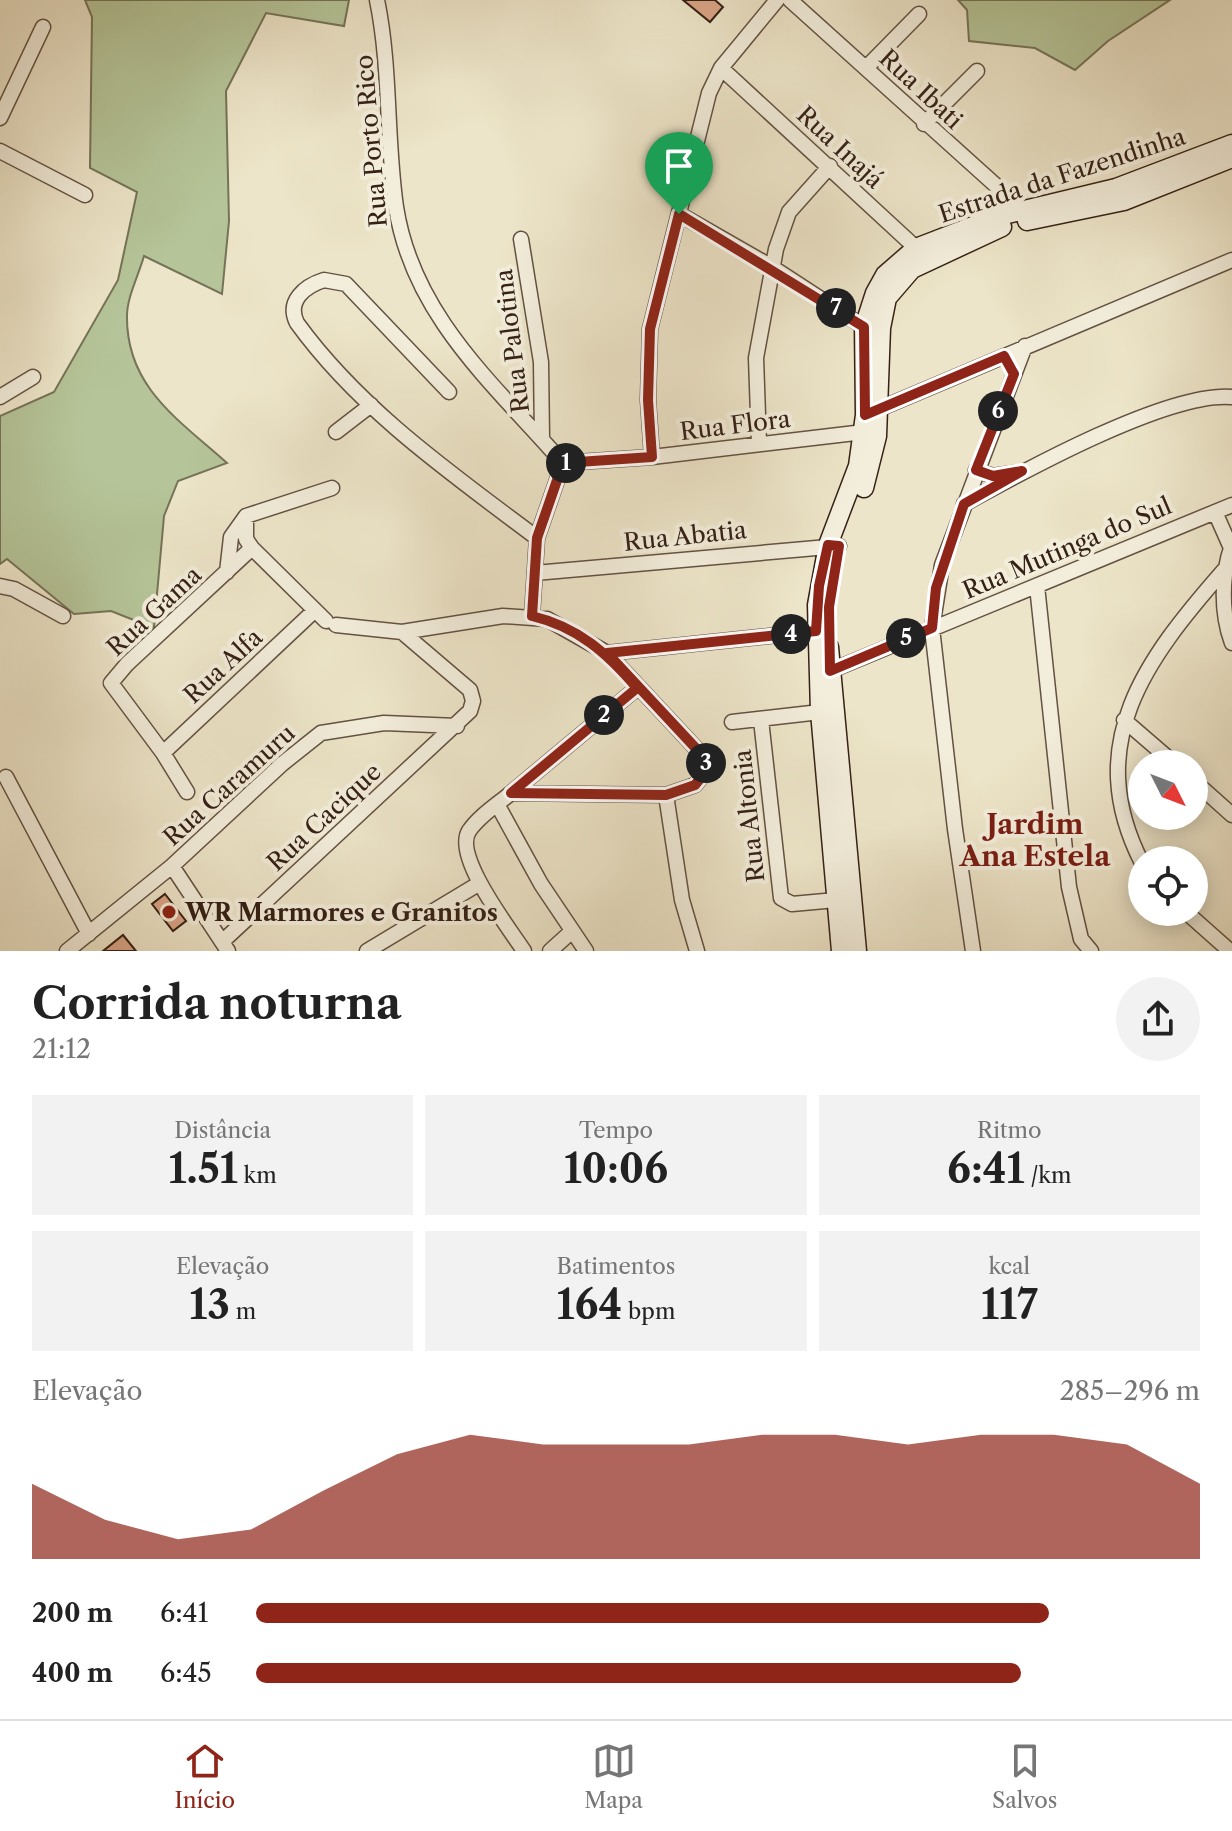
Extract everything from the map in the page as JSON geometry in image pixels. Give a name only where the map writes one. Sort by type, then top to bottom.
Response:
[{"type":"main road","name":"Estrada da Fazendinha","points":[[857,951],[830,671],[829,607],[834,546],[867,478],[869,419],[864,327],[870,305],[885,275],[1022,209],[1116,188],[1232,144]]},
{"type":"main road","name":"Estrada da Fazendinha","points":[[841,951],[820,712],[816,631],[819,586],[853,484],[869,419],[887,298],[919,256],[1002,227],[1124,201],[1232,158]]},
{"type":"street","name":"Rua Porto Rico","points":[[377,0],[384,43],[396,206],[414,275],[427,301],[460,348],[563,463]]},
{"type":"street","points":[[652,457],[648,400],[650,329],[709,93],[721,68],[777,0]]},
{"type":"street","name":"Rua Ibati","points":[[790,0],[924,124],[1022,209]]},
{"type":"street","points":[[866,68],[919,14]]},
{"type":"street","points":[[0,118],[43,27]]},
{"type":"street","name":"Rua Inajá","points":[[721,68],[830,166],[919,256]]},
{"type":"street","points":[[924,124],[977,71]]},
{"type":"street","points":[[0,151],[85,195]]},
{"type":"street","points":[[759,444],[756,358],[772,267],[789,212],[830,166]]},
{"type":"street","points":[[679,214],[772,267],[864,327]]},
{"type":"street","name":"Rua Palotina","points":[[521,239],[541,362],[542,438]]},
{"type":"street","name":"Rua Flora","points":[[563,463],[652,457],[759,444],[869,419],[1025,346],[1232,260]]},
{"type":"street","points":[[449,392],[346,284],[335,280],[313,283],[299,294],[293,315],[305,334],[371,405],[401,433],[537,538]]},
{"type":"street","points":[[973,951],[932,628],[936,588],[976,470],[1025,346]]},
{"type":"street","points":[[1004,356],[1014,374]]},
{"type":"street","points":[[0,397],[33,377]]},
{"type":"street","points":[[966,500],[1022,471],[1175,407],[1206,397],[1232,397]]},
{"type":"street","points":[[336,432],[371,405]]},
{"type":"street","points":[[532,616],[537,538],[563,463]]},
{"type":"street","points":[[976,470],[993,476],[1022,471]]},
{"type":"street","points":[[332,488],[246,516],[246,539],[252,548],[313,612],[331,623],[402,632],[532,616],[559,623],[607,653],[704,757],[708,769],[703,777],[666,795],[511,793]]},
{"type":"street","name":"Rua Mutinga do Sul","points":[[830,671],[1232,505]]},
{"type":"street","points":[[1215,512],[1231,547],[1224,570],[1224,605],[1232,643]]},
{"type":"street","name":"Rua Gama","points":[[227,572],[231,537],[246,516]]},
{"type":"street","name":"Rua Abatia","points":[[535,573],[834,546]]},
{"type":"street","name":"Rua Gama","points":[[163,753],[111,683],[127,664],[252,548]]},
{"type":"street","points":[[1135,846],[1118,795],[1117,750],[1124,720],[1138,687],[1224,570]]},
{"type":"street","points":[[0,586],[14,589],[63,616]]},
{"type":"street","points":[[1037,586],[1069,887],[1081,939],[1091,951]]},
{"type":"street","points":[[1192,612],[1205,606],[1224,605]]},
{"type":"street","name":"Rua Alfa","points":[[163,753],[313,612]]},
{"type":"street","points":[[607,653],[816,631]]},
{"type":"street","points":[[402,632],[470,690],[473,701],[470,711],[457,726]]},
{"type":"street","points":[[524,951],[480,883],[468,858],[465,839],[469,830],[497,804],[637,688]]},
{"type":"street","points":[[732,722],[820,712]]},
{"type":"street","name":"Rua Altonia","points":[[761,720],[781,898],[792,904],[836,900]]},
{"type":"street","points":[[1124,720],[1159,750]]},
{"type":"street","name":"Rua Caramuru","points":[[67,951],[172,866],[290,757],[321,733],[370,724],[457,726]]},
{"type":"street","name":"Rua Cacique","points":[[226,946],[457,726]]},
{"type":"street","points":[[163,753],[187,792]]},
{"type":"street","points":[[6,777],[89,934]]},
{"type":"street","points":[[1208,794],[1232,815]]},
{"type":"street","points":[[666,795],[682,900],[697,951]]},
{"type":"street","points":[[497,804],[571,932],[586,951]]},
{"type":"street","points":[[172,866],[226,946]]},
{"type":"street","points":[[367,951],[480,883]]},
{"type":"street","points":[[1202,926],[1230,951]]},
{"type":"street","points":[[550,951],[571,932]]},
{"type":"green space","points":[[85,0],[349,0],[344,26],[266,13],[226,91],[229,221],[222,294],[144,256],[131,293],[127,316],[135,363],[159,400],[227,463],[178,481],[164,516],[154,628],[111,611],[74,614],[7,559],[0,564],[0,416],[54,392],[118,280],[137,192],[90,168],[92,17]]},
{"type":"green space","points":[[958,0],[1170,0],[1108,41],[1075,70],[1035,48],[969,41],[967,10]]},
{"type":"building","points":[[683,0],[715,0],[723,7],[710,22]]},
{"type":"building","name":"WR Marmores e Granitos","points":[[165,894],[186,921],[173,931],[152,904]]},
{"type":"building","points":[[123,935],[136,951],[103,951]]},
{"type":"place","name":"WR Marmores e Granitos","points":[[169,912]]},
{"type":"district","name":"Jardim Ana Estela","points":[[1035,840]]},
{"type":"route","points":[[679,214],[650,329],[648,400],[652,457],[563,463],[537,538],[532,616],[559,623],[588,639],[607,653],[637,688],[511,793],[666,795],[695,785],[708,769],[704,757],[607,653],[816,631],[819,586],[828,545],[839,546],[829,607],[830,671],[932,628],[936,588],[964,504],[1022,471],[986,476],[976,470],[1014,374],[1004,356],[865,415],[864,327],[772,267],[679,214]]}]
